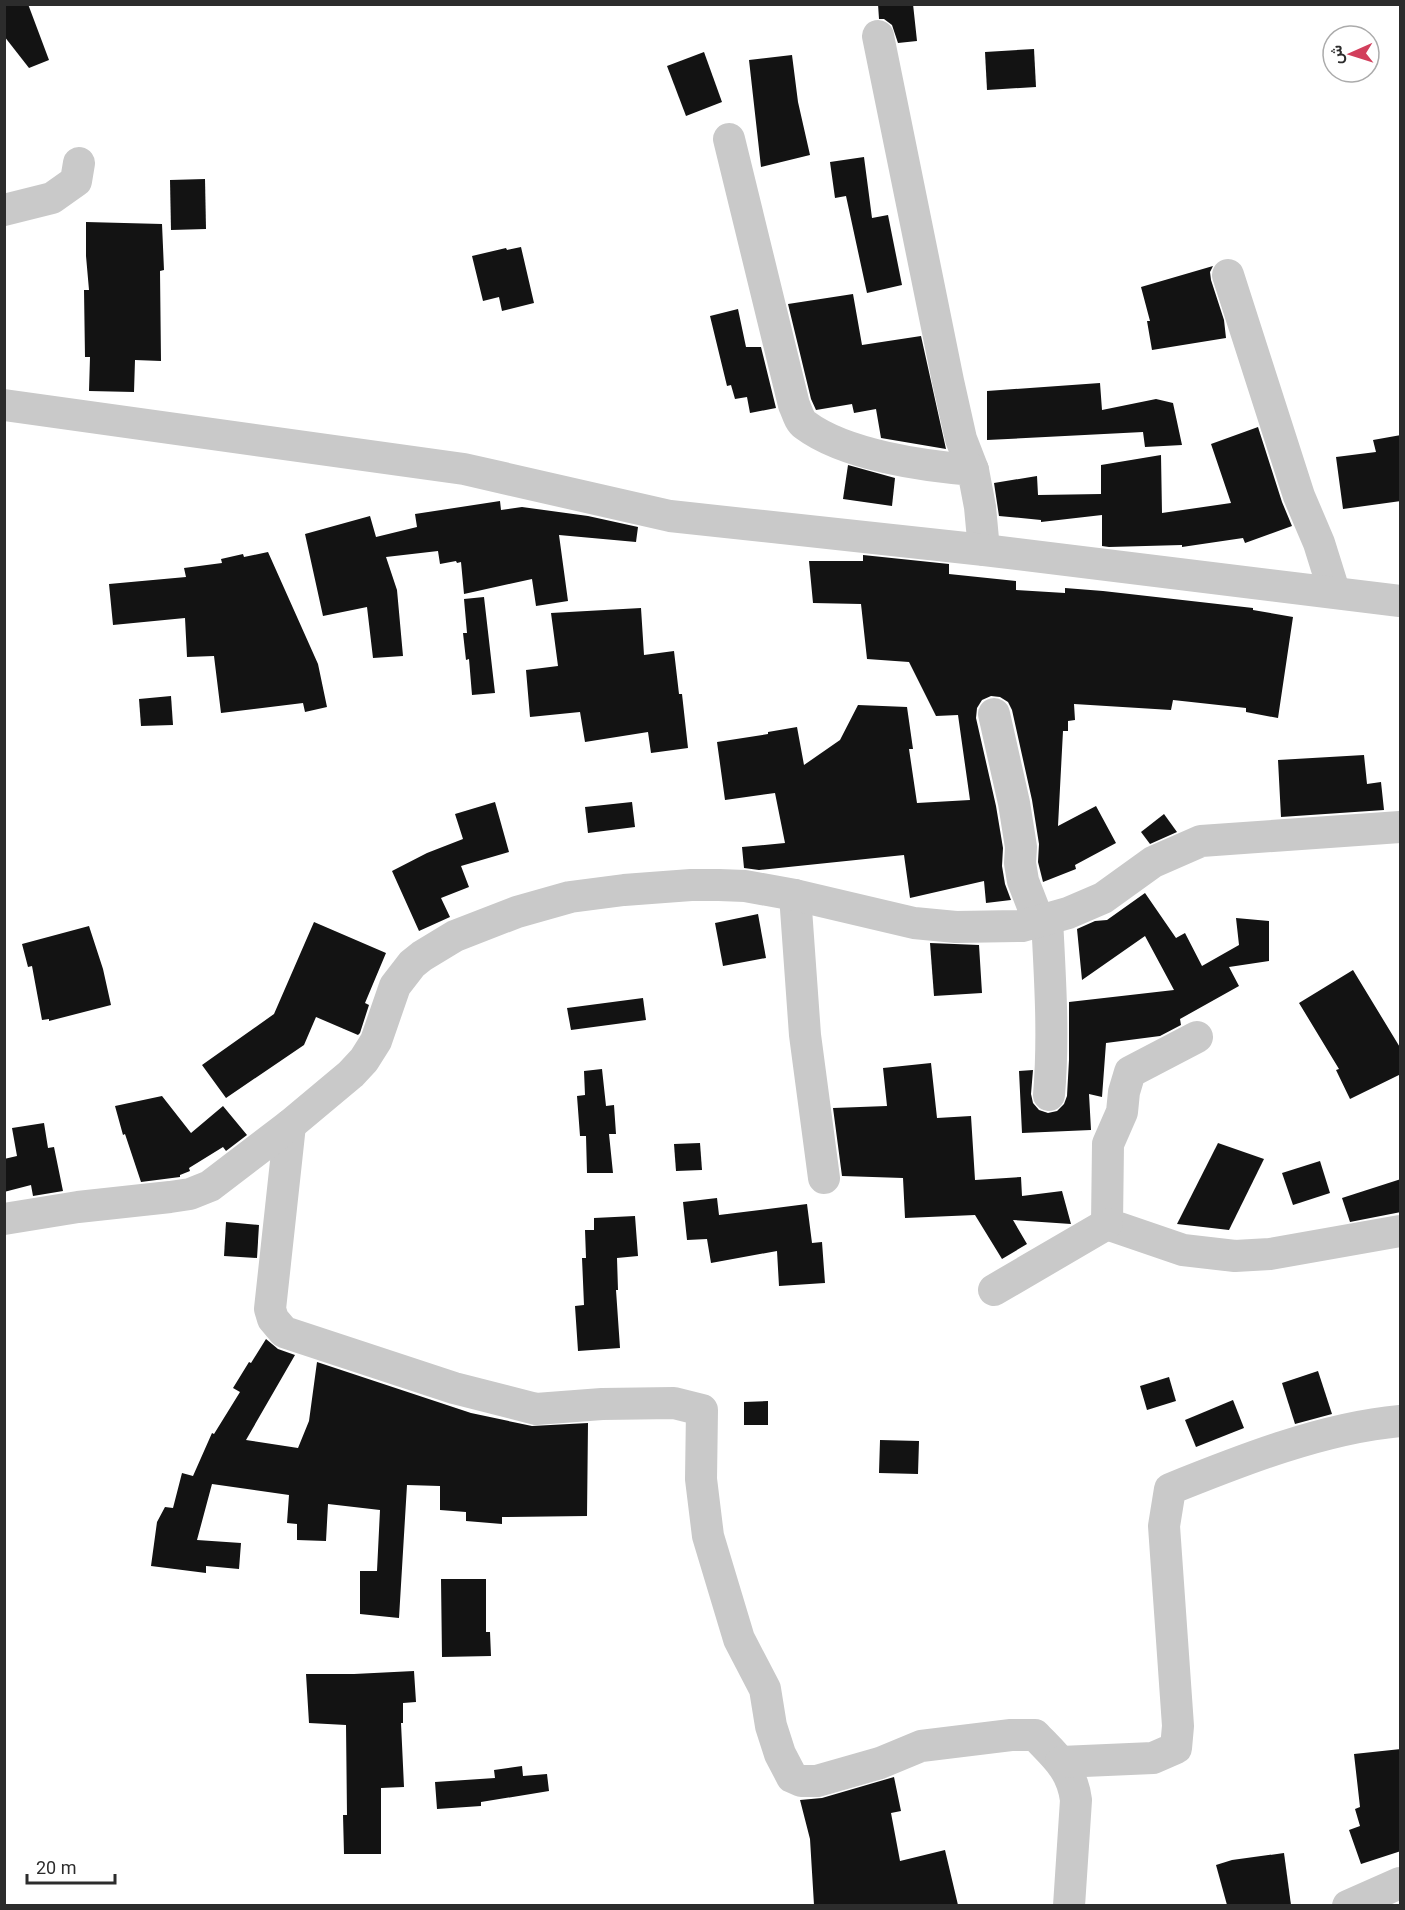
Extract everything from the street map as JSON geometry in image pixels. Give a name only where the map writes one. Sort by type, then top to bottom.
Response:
[{"type":"street","points":[[878,36],[948,381],[961,439],[973,470],[980,507],[984,550]]},
{"type":"street","points":[[729,139],[794,405],[802,424],[864,453],[973,470]]},
{"type":"street","points":[[4,210],[51,198],[76,181],[79,163]]},
{"type":"street","points":[[1228,275],[1299,496],[1319,543],[1334,591]]},
{"type":"street","points":[[4,405],[464,469],[670,516],[984,550],[1401,600]]},
{"type":"street","points":[[994,714],[1014,803],[1021,847],[1020,863],[1023,881],[1043,921],[1050,975],[1052,1064],[1049,1095]]},
{"type":"street","points":[[4,1219],[55,1210],[189,1194],[210,1186],[290,1125],[351,1074],[364,1060],[376,1041],[395,987],[411,964],[455,936],[518,912],[559,900],[624,890],[691,885],[745,886],[795,895],[915,923],[956,927],[1022,926],[1043,921],[1103,898],[1153,862],[1201,841],[1401,827]]},
{"type":"street","points":[[795,895],[805,1035],[824,1178]]},
{"type":"street","points":[[1107,1224],[1108,1144],[1122,1112],[1124,1092],[1130,1072],[1197,1037]]},
{"type":"street","points":[[290,1125],[270,1309],[273,1319],[285,1332],[454,1388],[493,1396],[536,1409],[602,1404],[674,1403],[702,1410],[701,1479],[708,1536],[740,1639],[765,1689],[771,1726],[780,1754],[792,1776],[801,1781],[817,1781],[880,1763],[921,1746],[1011,1735],[1035,1735],[1061,1762],[1074,1784],[1076,1800],[1069,1905]]},
{"type":"street","points":[[994,1290],[1107,1224],[1183,1250],[1235,1256],[1270,1254],[1401,1231]]},
{"type":"street","points":[[1061,1762],[1153,1758],[1176,1748],[1178,1726],[1164,1526],[1170,1489],[1225,1467],[1288,1446],[1372,1423],[1401,1421]]},
{"type":"street","points":[[1348,1905],[1401,1883]]},
{"type":"building","points":[[4,4],[28,4],[49,60],[29,68],[4,36]]},
{"type":"building","points":[[878,4],[913,4],[917,41],[898,43],[892,25],[884,19],[879,19]]},
{"type":"building","points":[[1034,49],[1036,87],[987,90],[985,52]]},
{"type":"building","points":[[704,52],[722,102],[686,116],[667,66]]},
{"type":"building","points":[[792,55],[798,102],[810,155],[761,167],[749,60]]},
{"type":"building","points":[[864,157],[872,218],[888,215],[902,285],[867,293],[846,196],[835,198],[830,162]]},
{"type":"building","points":[[205,179],[206,229],[171,230],[170,180]]},
{"type":"building","points":[[86,222],[162,224],[164,270],[160,271],[161,361],[135,360],[134,392],[89,391],[90,357],[85,357],[84,290],[89,290]]},
{"type":"building","points":[[521,247],[534,303],[502,311],[499,297],[483,301],[472,256]]},
{"type":"building","points":[[1213,266],[1210,272],[1211,280],[1224,320],[1226,338],[1152,350],[1147,321],[1150,321],[1141,287]]},
{"type":"building","points":[[853,294],[862,345],[921,336],[946,449],[881,438],[876,409],[854,413],[852,404],[816,410],[811,399],[788,304]]},
{"type":"building","points":[[738,309],[746,347],[761,347],[776,408],[750,413],[747,397],[735,399],[731,385],[727,386],[710,316]]},
{"type":"building","points":[[1100,383],[1102,410],[1156,399],[1173,403],[1182,445],[1145,447],[1143,432],[987,440],[987,391]]},
{"type":"building","points":[[1258,427],[1292,526],[1245,543],[1243,538],[1182,547],[1182,545],[1109,547],[1102,546],[1102,515],[1041,522],[1041,520],[999,516],[994,483],[1037,476],[1038,495],[1101,494],[1101,465],[1161,455],[1162,513],[1231,503],[1211,444]]},
{"type":"building","points":[[1401,435],[1401,501],[1343,509],[1336,457],[1376,452],[1373,440]]},
{"type":"building","points":[[848,465],[895,478],[892,506],[843,499]]},
{"type":"building","points":[[500,501],[501,510],[522,507],[588,516],[638,527],[636,542],[559,535],[568,601],[536,606],[532,579],[464,594],[461,562],[440,564],[438,551],[386,557],[397,590],[403,656],[373,658],[367,607],[323,616],[305,534],[370,516],[376,537],[417,527],[415,514]]},
{"type":"building","points":[[268,552],[318,664],[327,707],[305,712],[303,703],[221,713],[214,656],[187,657],[185,618],[113,625],[109,584],[186,577],[184,568],[222,563],[221,559],[243,554],[244,557]]},
{"type":"building","points":[[863,555],[949,564],[949,574],[1016,581],[1016,590],[1065,593],[1065,588],[1103,591],[1253,608],[1253,610],[1293,617],[1278,718],[1246,712],[1246,708],[1173,700],[1171,710],[1074,704],[1075,720],[1068,721],[1068,731],[1063,731],[1058,826],[1096,806],[1116,843],[1075,865],[1076,869],[1043,882],[1038,862],[1039,844],[1032,800],[1012,710],[1008,702],[1000,697],[991,696],[982,700],[977,708],[976,718],[996,806],[1003,848],[1002,866],[1011,900],[986,903],[984,881],[910,898],[904,855],[759,870],[744,868],[742,847],[785,843],[775,793],[725,800],[717,742],[797,727],[804,765],[840,740],[858,705],[907,707],[913,749],[909,749],[917,803],[970,800],[958,715],[936,716],[909,662],[867,659],[861,604],[813,603],[809,561],[863,561]]},
{"type":"building","points":[[484,597],[495,693],[472,695],[469,659],[466,660],[463,633],[467,633],[464,599]]},
{"type":"building","points":[[641,608],[644,655],[674,651],[688,748],[651,753],[648,732],[585,742],[580,712],[530,717],[526,670],[558,666],[551,613]]},
{"type":"building","points":[[171,696],[173,725],[141,726],[139,699]]},
{"type":"building","points":[[1364,755],[1367,784],[1381,782],[1384,810],[1281,817],[1278,760]]},
{"type":"building","points":[[495,802],[509,852],[461,866],[469,887],[441,898],[450,917],[419,931],[392,871],[427,853],[463,839],[455,814]]},
{"type":"building","points":[[632,802],[635,827],[588,833],[585,807]]},
{"type":"building","points":[[1164,814],[1177,832],[1150,844],[1141,832]]},
{"type":"building","points":[[1145,893],[1176,938],[1185,933],[1202,966],[1239,945],[1236,918],[1269,921],[1269,961],[1229,967],[1239,986],[1180,1019],[1181,1025],[1160,1036],[1106,1043],[1102,1097],[1089,1094],[1091,1130],[1022,1133],[1019,1071],[1033,1070],[1031,1094],[1033,1103],[1039,1110],[1048,1113],[1057,1111],[1064,1104],[1067,1096],[1069,1002],[1174,990],[1145,936],[1082,980],[1077,929],[1095,921],[1107,920]]},
{"type":"building","points":[[758,914],[766,958],[723,966],[715,923]]},
{"type":"building","points":[[314,922],[386,953],[365,1003],[369,1005],[360,1033],[358,1035],[316,1017],[304,1045],[226,1098],[202,1065],[274,1014]]},
{"type":"building","points":[[89,926],[103,969],[111,1005],[49,1021],[49,1019],[42,1020],[32,966],[28,967],[22,944]]},
{"type":"building","points":[[930,943],[979,945],[982,993],[934,996]]},
{"type":"building","points":[[1353,970],[1401,1049],[1401,1074],[1350,1099],[1336,1070],[1339,1069],[1299,1003]]},
{"type":"building","points":[[643,998],[646,1020],[571,1030],[567,1008]]},
{"type":"building","points":[[931,1063],[937,1118],[971,1116],[975,1180],[1021,1177],[1022,1196],[1062,1191],[1071,1224],[1013,1220],[1027,1244],[1002,1259],[975,1215],[905,1218],[903,1178],[842,1176],[833,1108],[887,1106],[883,1068]]},
{"type":"building","points":[[602,1069],[606,1106],[614,1105],[616,1134],[609,1134],[613,1173],[587,1173],[586,1136],[580,1136],[577,1096],[585,1095],[584,1071]]},
{"type":"building","points":[[162,1096],[191,1133],[223,1106],[247,1135],[226,1151],[223,1147],[189,1168],[190,1171],[180,1177],[141,1182],[125,1134],[123,1135],[115,1106]]},
{"type":"building","points":[[44,1123],[48,1148],[54,1147],[63,1191],[33,1196],[31,1185],[4,1192],[4,1159],[17,1156],[12,1128]]},
{"type":"building","points":[[700,1143],[702,1170],[676,1171],[674,1144]]},
{"type":"building","points":[[1218,1143],[1264,1159],[1229,1230],[1177,1224]]},
{"type":"building","points":[[1320,1161],[1330,1193],[1293,1205],[1282,1173]]},
{"type":"building","points":[[1401,1179],[1401,1212],[1350,1222],[1342,1198]]},
{"type":"building","points":[[717,1198],[719,1215],[807,1204],[812,1243],[822,1242],[825,1283],[779,1286],[777,1251],[711,1263],[707,1239],[687,1240],[683,1202]]},
{"type":"building","points":[[635,1216],[638,1256],[617,1258],[618,1290],[616,1290],[620,1348],[578,1351],[575,1306],[584,1305],[582,1258],[586,1258],[585,1230],[594,1230],[594,1218]]},
{"type":"building","points":[[226,1222],[259,1225],[257,1258],[224,1256]]},
{"type":"building","points":[[266,1339],[278,1349],[295,1355],[246,1440],[298,1448],[309,1421],[317,1362],[471,1413],[532,1426],[588,1423],[587,1516],[502,1517],[502,1524],[466,1521],[466,1512],[440,1510],[440,1486],[407,1485],[399,1618],[360,1614],[360,1571],[377,1571],[380,1510],[328,1504],[326,1541],[297,1540],[297,1524],[287,1523],[289,1495],[212,1484],[197,1540],[241,1543],[239,1569],[206,1566],[206,1573],[151,1566],[157,1522],[165,1507],[173,1508],[182,1473],[193,1476],[212,1433],[214,1434],[240,1392],[233,1388]]},
{"type":"building","points":[[1318,1371],[1332,1414],[1295,1424],[1282,1383]]},
{"type":"building","points":[[1169,1377],[1176,1401],[1147,1410],[1140,1386]]},
{"type":"building","points":[[1233,1400],[1244,1428],[1196,1447],[1185,1420]]},
{"type":"building","points":[[768,1401],[768,1425],[744,1425],[744,1402]]},
{"type":"building","points":[[880,1440],[919,1441],[918,1474],[879,1473]]},
{"type":"building","points":[[441,1579],[486,1579],[486,1632],[490,1632],[491,1656],[442,1657]]},
{"type":"building","points":[[414,1671],[416,1702],[403,1703],[403,1723],[401,1723],[404,1787],[381,1788],[381,1854],[344,1854],[343,1815],[347,1815],[346,1725],[309,1723],[306,1674]]},
{"type":"building","points":[[1401,1749],[1401,1851],[1361,1864],[1349,1830],[1360,1826],[1355,1809],[1360,1807],[1354,1754]]},
{"type":"building","points":[[522,1766],[523,1776],[547,1774],[549,1791],[481,1802],[481,1806],[437,1809],[435,1782],[495,1778],[494,1770]]},
{"type":"building","points":[[894,1777],[901,1811],[891,1813],[900,1861],[945,1850],[958,1905],[814,1905],[810,1839],[800,1800],[822,1798]]},
{"type":"building","points":[[1284,1853],[1291,1905],[1227,1905],[1216,1865],[1232,1860]]}]
